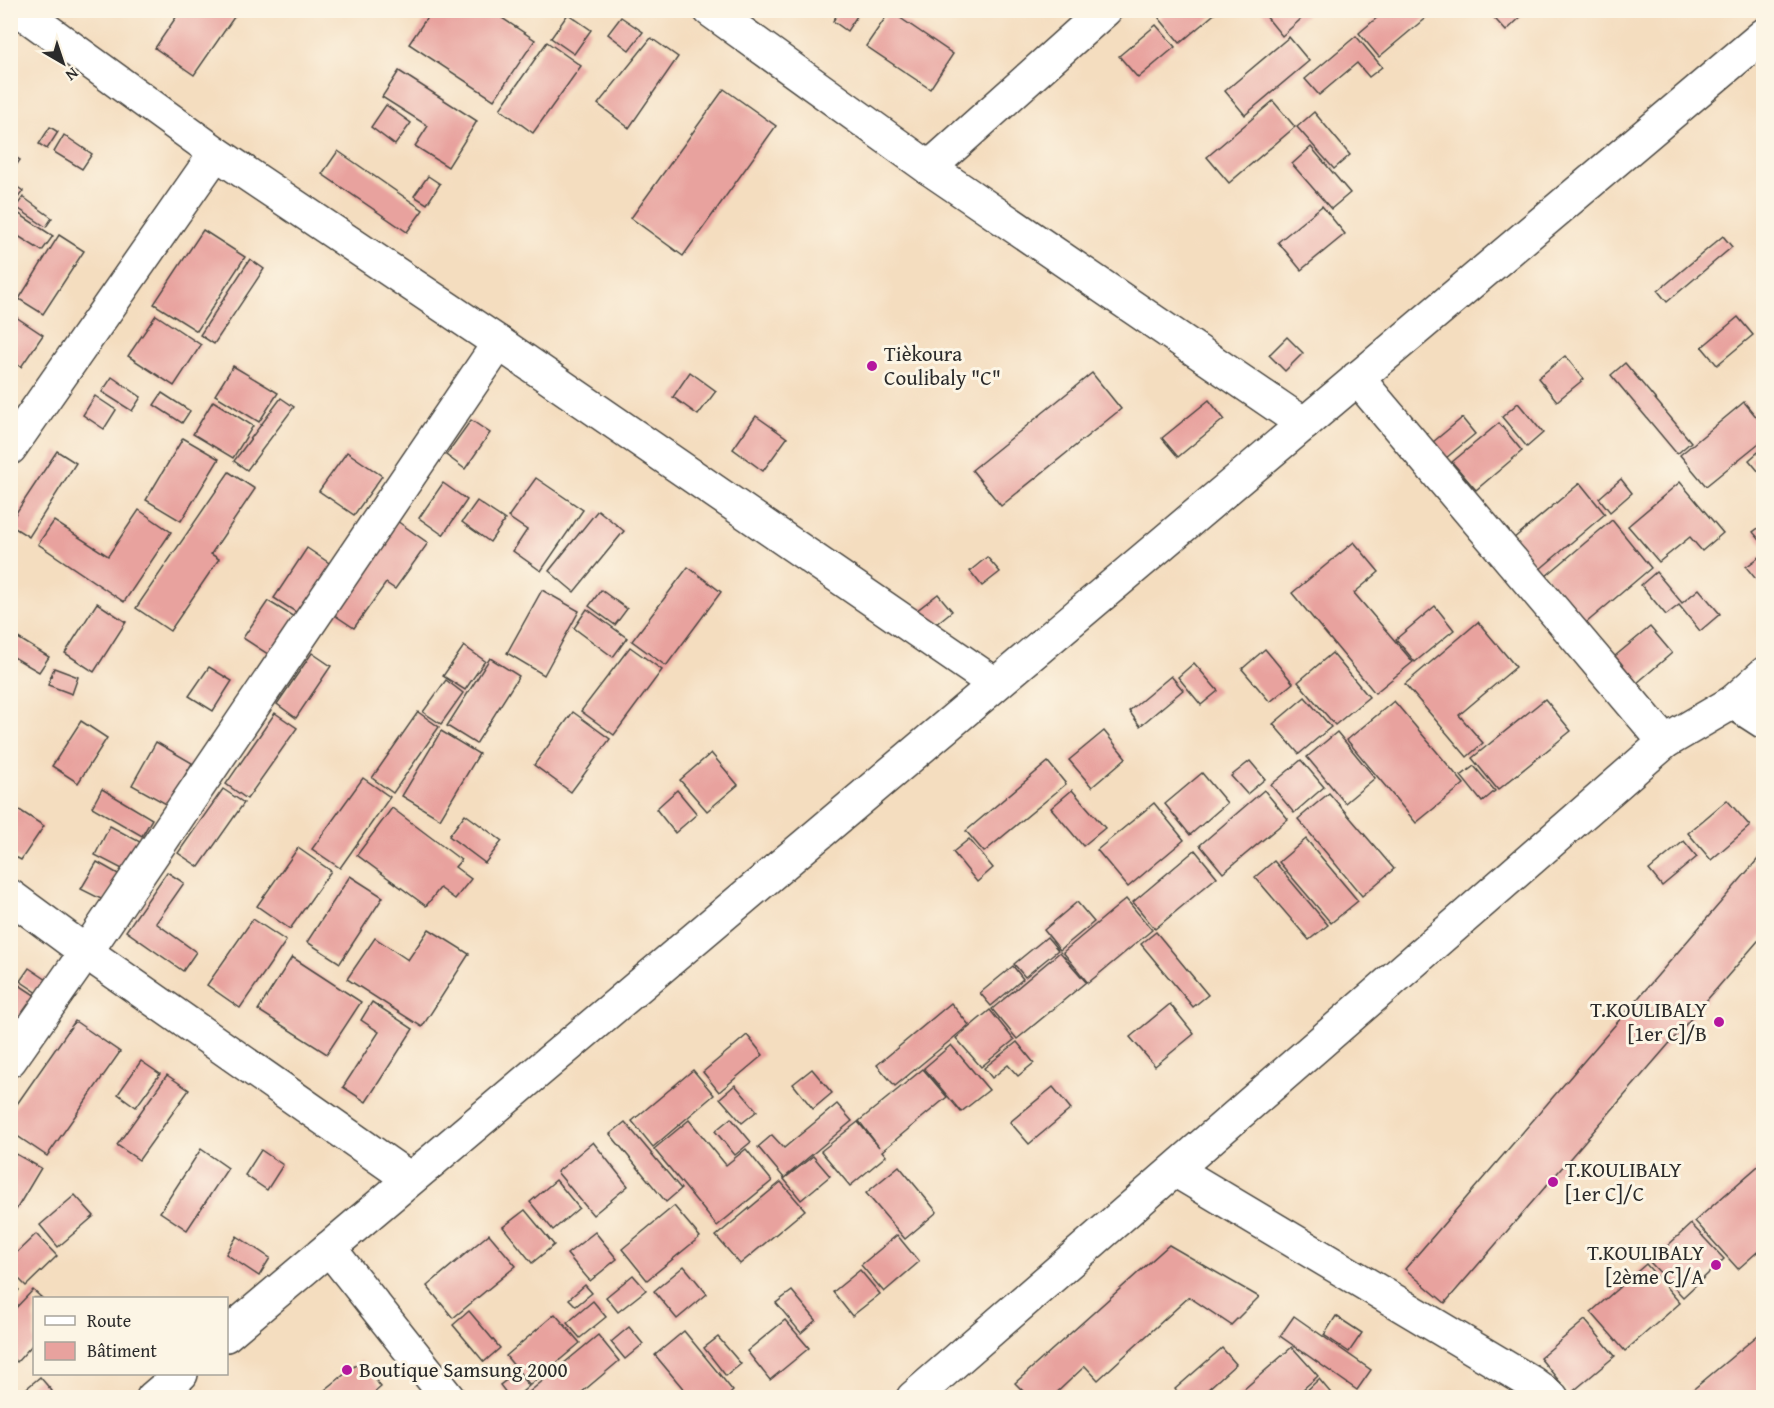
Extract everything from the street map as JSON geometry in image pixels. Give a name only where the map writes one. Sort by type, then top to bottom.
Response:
[{"type":"street","points":[[20,10],[216,153],[499,343],[995,684]]},
{"type":"street","points":[[710,10],[929,168],[1304,424]]},
{"type":"street","points":[[929,168],[1105,10]]},
{"type":"street","points":[[228,1333],[1764,35]]},
{"type":"street","points":[[10,448],[216,153]]},
{"type":"street","points":[[10,1060],[86,952],[499,343]]},
{"type":"street","points":[[1357,378],[1665,742]]},
{"type":"street","points":[[914,1398],[1665,742],[1733,702],[1764,674]]},
{"type":"street","points":[[1733,702],[1764,722]]},
{"type":"street","points":[[10,896],[86,952],[410,1179]]},
{"type":"street","points":[[1174,1170],[1534,1393]]},
{"type":"street","points":[[329,1248],[448,1398]]},
{"type":"street","points":[[153,1398],[180,1375]]},
{"type":"building","points":[[181,10],[239,10],[194,75],[155,48]]},
{"type":"building","points":[[432,10],[490,10],[535,40],[494,100],[409,44]]},
{"type":"building","points":[[840,10],[848,10],[857,16],[847,31],[833,21]]},
{"type":"building","points":[[1168,10],[1219,10],[1180,43],[1159,18]]},
{"type":"building","points":[[1261,10],[1311,10],[1282,36]]},
{"type":"building","points":[[1386,10],[1425,10],[1429,15],[1379,57],[1359,33]]},
{"type":"building","points":[[1487,10],[1528,10],[1506,31]]},
{"type":"building","points":[[890,11],[953,54],[930,89],[866,46]]},
{"type":"building","points":[[568,14],[591,30],[574,54],[551,38]]},
{"type":"building","points":[[621,17],[643,32],[629,50],[608,34]]},
{"type":"building","points":[[1156,25],[1175,47],[1138,78],[1119,56]]},
{"type":"building","points":[[1356,36],[1382,67],[1369,77],[1357,63],[1319,95],[1305,79]]},
{"type":"building","points":[[1289,37],[1309,61],[1245,115],[1225,91]]},
{"type":"building","points":[[651,38],[678,57],[629,128],[598,104]]},
{"type":"building","points":[[547,42],[581,66],[533,133],[500,109]]},
{"type":"building","points":[[399,71],[477,121],[448,167],[415,146],[428,126],[382,97]]},
{"type":"building","points":[[724,89],[776,126],[683,256],[631,218]]},
{"type":"building","points":[[1273,101],[1295,127],[1229,183],[1207,157]]},
{"type":"building","points":[[386,105],[411,123],[395,145],[371,127]]},
{"type":"building","points":[[1314,112],[1350,155],[1334,169],[1297,127]]},
{"type":"building","points":[[50,127],[58,132],[47,149],[39,144]]},
{"type":"building","points":[[64,135],[92,154],[82,169],[54,152]]},
{"type":"building","points":[[1311,147],[1350,193],[1331,209],[1292,164]]},
{"type":"building","points":[[338,151],[423,210],[407,232],[322,174]]},
{"type":"building","points":[[10,154],[20,160],[10,174]]},
{"type":"building","points":[[428,176],[440,184],[427,204],[414,196]]},
{"type":"building","points":[[13,184],[23,191],[14,203],[10,200],[10,188]]},
{"type":"building","points":[[23,197],[52,218],[46,227],[16,207]]},
{"type":"building","points":[[1322,206],[1345,234],[1301,270],[1278,242]]},
{"type":"building","points":[[10,208],[53,236],[42,251],[10,231]]},
{"type":"building","points":[[203,230],[245,257],[197,331],[154,304]]},
{"type":"building","points":[[59,235],[84,251],[43,314],[19,299]]},
{"type":"building","points":[[1723,236],[1732,247],[1667,302],[1658,291]]},
{"type":"building","points":[[250,259],[264,269],[214,344],[200,335]]},
{"type":"building","points":[[10,313],[43,335],[21,367],[10,360]]},
{"type":"building","points":[[156,315],[201,345],[174,386],[128,356]]},
{"type":"building","points":[[1738,317],[1753,335],[1717,365],[1702,347]]},
{"type":"building","points":[[1287,337],[1303,353],[1285,371],[1269,355]]},
{"type":"building","points":[[1565,356],[1584,379],[1557,401],[1538,378]]},
{"type":"building","points":[[1625,363],[1691,442],[1677,454],[1611,375]]},
{"type":"building","points":[[233,366],[278,393],[259,422],[215,395]]},
{"type":"building","points":[[690,372],[716,391],[698,415],[673,397]]},
{"type":"building","points":[[1092,373],[1121,409],[1001,506],[972,470]]},
{"type":"building","points":[[112,377],[141,397],[132,411],[102,392]]},
{"type":"building","points":[[162,393],[190,411],[182,423],[154,405]]},
{"type":"building","points":[[95,396],[116,410],[104,429],[83,415]]},
{"type":"building","points":[[281,398],[294,407],[247,470],[234,461]]},
{"type":"building","points":[[1209,400],[1224,419],[1178,457],[1162,438]]},
{"type":"building","points":[[213,401],[253,426],[233,458],[193,434]]},
{"type":"building","points":[[1744,402],[1764,426],[1764,439],[1706,486],[1680,455]]},
{"type":"building","points":[[1518,403],[1543,433],[1527,447],[1502,417]]},
{"type":"building","points":[[756,416],[787,438],[763,471],[733,449]]},
{"type":"building","points":[[1462,418],[1475,434],[1446,458],[1433,442]]},
{"type":"building","points":[[471,420],[490,433],[465,469],[446,455]]},
{"type":"building","points":[[1499,423],[1522,451],[1476,490],[1452,462]]},
{"type":"building","points":[[183,438],[219,459],[181,521],[146,500]]},
{"type":"building","points":[[1764,447],[1764,478],[1749,460]]},
{"type":"building","points":[[57,451],[76,463],[29,537],[10,525],[10,522]]},
{"type":"building","points":[[347,452],[382,476],[354,515],[319,491]]},
{"type":"building","points":[[229,472],[255,489],[211,554],[219,559],[170,631],[136,608]]},
{"type":"building","points":[[536,478],[583,510],[541,571],[513,551],[527,530],[508,517]]},
{"type":"building","points":[[1621,479],[1632,493],[1610,512],[1599,498]]},
{"type":"building","points":[[1680,482],[1723,533],[1702,551],[1690,537],[1659,562],[1628,526]]},
{"type":"building","points":[[443,483],[467,500],[443,535],[419,518]]},
{"type":"building","points":[[1580,483],[1605,514],[1539,570],[1513,539]]},
{"type":"building","points":[[477,501],[505,520],[490,542],[462,522]]},
{"type":"building","points":[[139,510],[171,532],[124,602],[38,544],[54,521],[108,556]]},
{"type":"building","points":[[598,510],[624,531],[574,592],[549,571]]},
{"type":"building","points":[[1612,520],[1651,568],[1586,623],[1546,576]]},
{"type":"building","points":[[397,521],[428,543],[395,589],[386,583],[354,628],[333,614]]},
{"type":"building","points":[[1764,524],[1764,545],[1753,532]]},
{"type":"building","points":[[1354,542],[1379,572],[1354,593],[1413,662],[1375,693],[1292,593]]},
{"type":"building","points":[[307,548],[338,569],[305,618],[274,598]]},
{"type":"building","points":[[1761,556],[1764,559],[1764,578],[1759,583],[1746,567]]},
{"type":"building","points":[[987,557],[1000,572],[982,586],[970,571]]},
{"type":"building","points":[[688,567],[721,592],[666,666],[632,641]]},
{"type":"building","points":[[1656,572],[1682,603],[1699,589],[1720,614],[1700,631],[1679,605],[1666,615],[1641,585]]},
{"type":"building","points":[[542,590],[579,611],[544,675],[507,653]]},
{"type":"building","points":[[601,590],[627,609],[615,625],[589,606]]},
{"type":"building","points":[[938,594],[952,611],[925,633],[911,615]]},
{"type":"building","points":[[268,601],[299,620],[274,658],[243,638]]},
{"type":"building","points":[[97,603],[126,622],[94,672],[65,653]]},
{"type":"building","points":[[1435,606],[1454,630],[1415,662],[1396,639]]},
{"type":"building","points":[[587,609],[627,638],[613,657],[574,628]]},
{"type":"building","points":[[1478,622],[1516,667],[1459,715],[1483,743],[1467,757],[1405,684]]},
{"type":"building","points":[[1650,627],[1672,653],[1637,683],[1615,656]]},
{"type":"building","points":[[10,633],[49,657],[39,672],[10,655]]},
{"type":"building","points":[[464,646],[485,661],[465,690],[443,676]]},
{"type":"building","points":[[630,647],[662,670],[614,735],[581,711]]},
{"type":"building","points":[[1265,649],[1293,683],[1270,702],[1242,669]]},
{"type":"building","points":[[312,653],[331,666],[296,718],[277,704]]},
{"type":"building","points":[[1332,653],[1369,697],[1335,725],[1298,682]]},
{"type":"building","points":[[490,658],[519,676],[476,744],[447,726]]},
{"type":"building","points":[[1194,663],[1218,691],[1201,705],[1178,677]]},
{"type":"building","points":[[209,667],[232,681],[213,711],[189,696]]},
{"type":"building","points":[[54,668],[78,677],[72,694],[48,685]]},
{"type":"building","points":[[1171,676],[1183,690],[1140,726],[1129,711]]},
{"type":"building","points":[[446,680],[463,693],[441,724],[423,712]]},
{"type":"building","points":[[1305,697],[1331,727],[1299,754],[1273,724]]},
{"type":"building","points":[[1545,699],[1571,731],[1498,790],[1472,758]]},
{"type":"building","points":[[1394,701],[1464,784],[1416,823],[1347,740]]},
{"type":"building","points":[[418,712],[439,727],[393,793],[372,778]]},
{"type":"building","points":[[573,712],[610,739],[571,792],[534,765]]},
{"type":"building","points":[[275,713],[297,728],[247,799],[226,784]]},
{"type":"building","points":[[81,721],[107,738],[78,783],[52,766]]},
{"type":"building","points":[[441,731],[479,754],[440,819],[402,796]]},
{"type":"building","points":[[1104,731],[1126,758],[1092,787],[1069,760]]},
{"type":"building","points":[[1337,732],[1375,778],[1345,803],[1307,757]]},
{"type":"building","points":[[156,742],[192,763],[168,805],[132,785]]},
{"type":"building","points":[[711,753],[738,785],[707,811],[680,780]]},
{"type":"building","points":[[1301,760],[1324,787],[1294,813],[1271,785]]},
{"type":"building","points":[[1250,761],[1265,779],[1247,794],[1231,776]]},
{"type":"building","points":[[1048,762],[1066,784],[984,852],[966,831]]},
{"type":"building","points":[[1474,766],[1495,791],[1482,802],[1461,776]]},
{"type":"building","points":[[1202,773],[1227,803],[1190,835],[1165,804]]},
{"type":"building","points":[[363,778],[390,797],[340,868],[312,849]]},
{"type":"building","points":[[102,789],[152,819],[142,836],[92,807]]},
{"type":"building","points":[[223,789],[244,803],[199,867],[178,853]]},
{"type":"building","points":[[677,790],[697,814],[675,833],[656,809]]},
{"type":"building","points":[[1072,790],[1105,828],[1083,846],[1051,808]]},
{"type":"building","points":[[1264,790],[1288,819],[1223,873],[1200,845]]},
{"type":"building","points":[[1329,793],[1394,869],[1362,896],[1298,819]]},
{"type":"building","points":[[1727,800],[1750,826],[1711,860],[1688,833]]},
{"type":"building","points":[[1154,803],[1184,840],[1128,887],[1097,850]]},
{"type":"building","points":[[10,804],[44,826],[21,860],[10,854]]},
{"type":"building","points":[[392,808],[461,860],[455,867],[471,879],[455,899],[440,888],[426,906],[357,855]]},
{"type":"building","points":[[465,814],[502,841],[485,863],[449,836]]},
{"type":"building","points":[[110,826],[140,842],[126,871],[95,855]]},
{"type":"building","points":[[969,839],[993,868],[977,882],[953,852]]},
{"type":"building","points":[[1306,839],[1358,901],[1331,923],[1279,862]]},
{"type":"building","points":[[1684,841],[1697,857],[1662,886],[1649,870]]},
{"type":"building","points":[[298,848],[331,871],[290,929],[257,906]]},
{"type":"building","points":[[1195,850],[1217,877],[1155,929],[1133,902]]},
{"type":"building","points":[[1764,852],[1764,934],[1445,1303],[1405,1269]]},
{"type":"building","points":[[1274,861],[1328,925],[1309,940],[1255,877]]},
{"type":"building","points":[[97,862],[120,875],[105,901],[81,889]]},
{"type":"building","points":[[167,872],[184,883],[156,923],[196,952],[183,971],[126,931]]},
{"type":"building","points":[[350,876],[383,897],[340,963],[307,942]]},
{"type":"building","points":[[1126,899],[1152,930],[1088,983],[1063,952]]},
{"type":"building","points":[[1077,902],[1094,922],[1060,950],[1044,930]]},
{"type":"building","points":[[253,919],[286,941],[240,1008],[207,985]]},
{"type":"building","points":[[429,929],[469,954],[422,1027],[347,979],[375,938],[408,960]]},
{"type":"building","points":[[1156,932],[1208,995],[1193,1007],[1141,944]]},
{"type":"building","points":[[1047,937],[1058,950],[1025,977],[1014,964]]},
{"type":"building","points":[[1060,952],[1086,982],[1017,1039],[992,1009]]},
{"type":"building","points":[[292,957],[361,1002],[327,1054],[258,1010]]},
{"type":"building","points":[[1013,966],[1023,979],[991,1006],[980,993]]},
{"type":"building","points":[[29,968],[47,980],[38,993],[20,981]]},
{"type":"building","points":[[10,979],[36,996],[15,1028],[10,1026]]},
{"type":"building","points":[[372,1002],[413,1029],[366,1102],[343,1087],[379,1032],[361,1020]]},
{"type":"building","points":[[951,1003],[969,1025],[895,1086],[877,1065]]},
{"type":"building","points":[[1170,1004],[1194,1034],[1155,1066],[1130,1037]]},
{"type":"building","points":[[990,1010],[1014,1040],[981,1067],[956,1038]]},
{"type":"building","points":[[75,1021],[120,1052],[47,1156],[10,1131],[10,1114]]},
{"type":"building","points":[[747,1035],[763,1055],[719,1092],[703,1072]]},
{"type":"building","points":[[1017,1042],[1034,1063],[1018,1076],[1008,1065],[992,1078],[984,1068]]},
{"type":"building","points":[[951,1045],[989,1090],[961,1112],[924,1068]]},
{"type":"building","points":[[141,1061],[160,1074],[136,1107],[118,1094]]},
{"type":"building","points":[[812,1069],[832,1093],[813,1109],[793,1084]]},
{"type":"building","points":[[923,1069],[947,1097],[882,1151],[886,1156],[850,1186],[821,1151],[858,1122],[879,1147],[859,1121]]},
{"type":"building","points":[[693,1070],[714,1095],[653,1147],[632,1121]]},
{"type":"building","points":[[167,1075],[189,1090],[139,1160],[117,1145]]},
{"type":"building","points":[[735,1085],[757,1111],[742,1123],[720,1098]]},
{"type":"building","points":[[1053,1087],[1071,1109],[1029,1144],[1010,1122]]},
{"type":"building","points":[[837,1104],[852,1121],[784,1178],[758,1147],[772,1135],[784,1148]]},
{"type":"building","points":[[731,1118],[751,1142],[735,1155],[715,1131]]},
{"type":"building","points":[[689,1120],[726,1165],[746,1149],[772,1181],[717,1226],[654,1149]]},
{"type":"building","points":[[625,1122],[681,1189],[666,1202],[610,1134]]},
{"type":"building","points":[[593,1142],[628,1186],[593,1215],[557,1172]]},
{"type":"building","points":[[201,1149],[228,1168],[187,1230],[160,1212]]},
{"type":"building","points":[[261,1150],[283,1165],[267,1190],[245,1175]]},
{"type":"building","points":[[16,1154],[41,1168],[16,1210],[10,1207],[10,1162]]},
{"type":"building","points":[[813,1156],[830,1176],[801,1200],[784,1179]]},
{"type":"building","points":[[1764,1161],[1764,1246],[1738,1269],[1695,1221]]},
{"type":"building","points":[[899,1166],[937,1212],[905,1239],[866,1193]]},
{"type":"building","points":[[556,1180],[579,1208],[553,1230],[530,1202]]},
{"type":"building","points":[[781,1182],[805,1210],[740,1264],[716,1236]]},
{"type":"building","points":[[75,1195],[94,1216],[58,1247],[40,1225]]},
{"type":"building","points":[[674,1206],[700,1237],[647,1280],[622,1249]]},
{"type":"building","points":[[525,1210],[554,1245],[532,1263],[503,1227]]},
{"type":"building","points":[[1691,1224],[1724,1259],[1683,1297],[1650,1262]]},
{"type":"building","points":[[595,1232],[617,1259],[590,1281],[567,1254]]},
{"type":"building","points":[[36,1234],[57,1256],[26,1286],[10,1270],[10,1259]]},
{"type":"building","points":[[489,1234],[516,1266],[453,1318],[427,1286]]},
{"type":"building","points":[[897,1235],[919,1262],[884,1292],[861,1265]]},
{"type":"building","points":[[237,1236],[270,1258],[259,1276],[226,1254]]},
{"type":"building","points":[[1169,1245],[1259,1297],[1231,1325],[1189,1297],[1098,1380],[1085,1366],[1051,1398],[1030,1398],[1015,1383]]},
{"type":"building","points":[[1646,1264],[1680,1303],[1625,1351],[1591,1312]]},
{"type":"building","points":[[684,1266],[707,1294],[677,1319],[654,1291]]},
{"type":"building","points":[[860,1270],[880,1294],[852,1316],[833,1292]]},
{"type":"building","points":[[633,1275],[646,1290],[618,1312],[606,1297]]},
{"type":"building","points":[[10,1284],[19,1290],[10,1301]]},
{"type":"building","points":[[585,1285],[592,1293],[576,1306],[569,1299]]},
{"type":"building","points":[[33,1290],[41,1297],[33,1297],[33,1344],[17,1362],[10,1356],[10,1314]]},
{"type":"building","points":[[792,1291],[816,1320],[801,1333],[776,1303]]},
{"type":"building","points":[[593,1301],[606,1317],[580,1338],[567,1323]]},
{"type":"building","points":[[469,1311],[500,1348],[484,1362],[453,1325]]},
{"type":"building","points":[[555,1314],[580,1343],[530,1385],[506,1356]]},
{"type":"building","points":[[1294,1316],[1371,1370],[1357,1390],[1280,1336]]},
{"type":"building","points":[[1336,1316],[1362,1333],[1349,1352],[1324,1335]]},
{"type":"building","points":[[785,1320],[809,1348],[770,1380],[747,1351]]},
{"type":"building","points":[[1585,1320],[1615,1356],[1570,1394],[1540,1358]]},
{"type":"building","points":[[629,1327],[643,1344],[625,1359],[611,1342]]},
{"type":"building","points":[[1764,1330],[1764,1398],[1683,1398]]},
{"type":"building","points":[[684,1331],[733,1391],[726,1398],[691,1398],[655,1355]]},
{"type":"building","points":[[598,1335],[619,1361],[575,1398],[522,1398]]},
{"type":"building","points":[[718,1337],[741,1364],[726,1376],[704,1348]]},
{"type":"building","points":[[1292,1347],[1318,1376],[1293,1398],[1234,1398]]},
{"type":"building","points":[[1222,1348],[1236,1364],[1198,1398],[1183,1398],[1175,1389]]},
{"type":"building","points":[[361,1361],[381,1387],[368,1398],[315,1398]]},
{"type":"building","points":[[517,1372],[529,1386],[515,1398],[510,1398],[500,1385]]},
{"type":"building","points":[[40,1377],[52,1391],[44,1398],[15,1398]]},
{"type":"building","points":[[1319,1379],[1335,1398],[1299,1398]]},
{"type":"place","name":"Tièkoura Coulibaly \"C\"","points":[[872,366]]},
{"type":"place","name":"T.KOULIBALY [1er C]/B","points":[[1719,1022]]},
{"type":"place","name":"T.KOULIBALY [1er C]/C","points":[[1553,1182]]},
{"type":"place","name":"T.KOULIBALY [2ème C]/A","points":[[1716,1265]]},
{"type":"place","name":"Boutique Samsung 2000","points":[[347,1370]]}]
